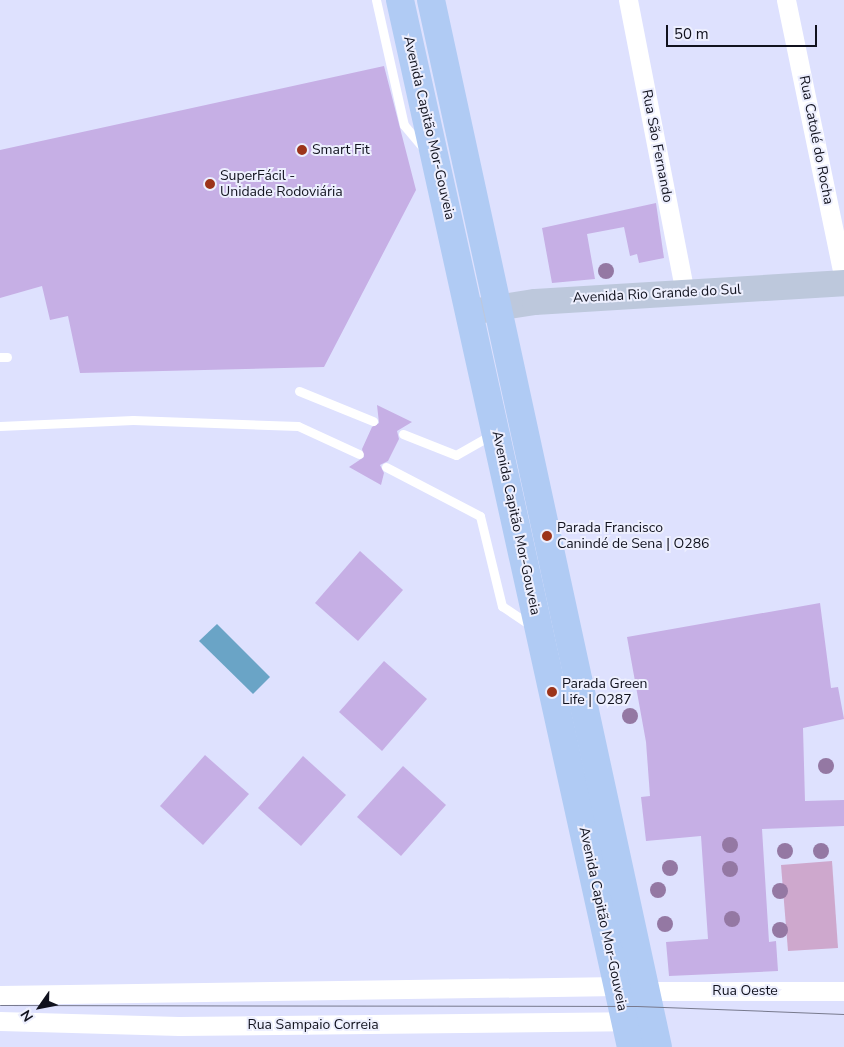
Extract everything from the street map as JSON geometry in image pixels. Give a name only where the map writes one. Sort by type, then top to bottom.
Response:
[{"type":"main road","name":"Avenida Capitão Mor-Gouveia","points":[[400,0],[471,312],[538,630],[631,1047]]},
{"type":"main road","name":"Avenida Capitão Mor-Gouveia","points":[[431,0],[658,1047]]},
{"type":"main road","name":"Avenida Rio Grande do Sul","points":[[471,312],[497,306],[844,281]]},
{"type":"street","name":"Rua São Fernando","points":[[628,0],[685,293]]},
{"type":"street","name":"Rua Catolé do Rocha","points":[[786,0],[844,281]]},
{"type":"street","points":[[0,995],[618,986]]},
{"type":"street","name":"Rua Oeste","points":[[645,991],[844,991]]},
{"type":"street","name":"Rua Sampaio Correia","points":[[0,1021],[179,1026],[625,1021]]},
{"type":"lane","points":[[376,0],[404,125],[437,166]]},
{"type":"lane","points":[[299,391],[373,421]]},
{"type":"lane","points":[[0,426],[133,420],[298,426],[359,454]]},
{"type":"lane","points":[[403,434],[456,455],[497,431]]},
{"type":"lane","points":[[386,467],[473,509],[484,525],[502,606],[538,630]]},
{"type":"shaded area","points":[[832,861],[838,948],[788,951],[781,865]]},
{"type":"water","points":[[217,624],[270,677],[253,694],[199,641]]},
{"type":"building","name":"SuperFácil - Unidade Rodoviária","points":[[384,66],[416,190],[324,367],[80,373],[68,316],[50,320],[42,286],[0,298],[0,150]]},
{"type":"building","points":[[656,203],[664,258],[639,263],[637,254],[630,256],[624,227],[587,234],[595,279],[552,283],[542,228]]},
{"type":"building","points":[[377,405],[412,422],[397,431],[399,439],[388,461],[380,465],[384,473],[381,485],[349,467],[364,457],[362,449],[372,427],[379,423]]},
{"type":"building","points":[[360,551],[403,590],[358,641],[315,603]]},
{"type":"building","points":[[820,603],[831,688],[838,687],[844,719],[803,728],[805,801],[844,800],[844,826],[762,829],[769,942],[776,941],[778,971],[669,976],[666,942],[708,939],[701,836],[646,841],[641,797],[650,796],[646,742],[627,637]]},
{"type":"building","points":[[384,661],[427,699],[382,751],[339,712]]},
{"type":"building","points":[[205,755],[249,794],[203,845],[160,806]]},
{"type":"building","points":[[303,756],[346,795],[301,846],[258,808]]},
{"type":"building","points":[[403,766],[446,805],[401,856],[357,817]]},
{"type":"tram line","points":[[0,1005],[637,1006],[844,1014]]},
{"type":"place","name":"Smart Fit","points":[[302,150]]},
{"type":"place","name":"SuperFácil - Unidade Rodoviária","points":[[210,184]]},
{"type":"place","name":"Parada Francisco Canindé de Sena | O286","points":[[547,536]]},
{"type":"place","name":"Parada Green Life | O287","points":[[552,692]]}]
